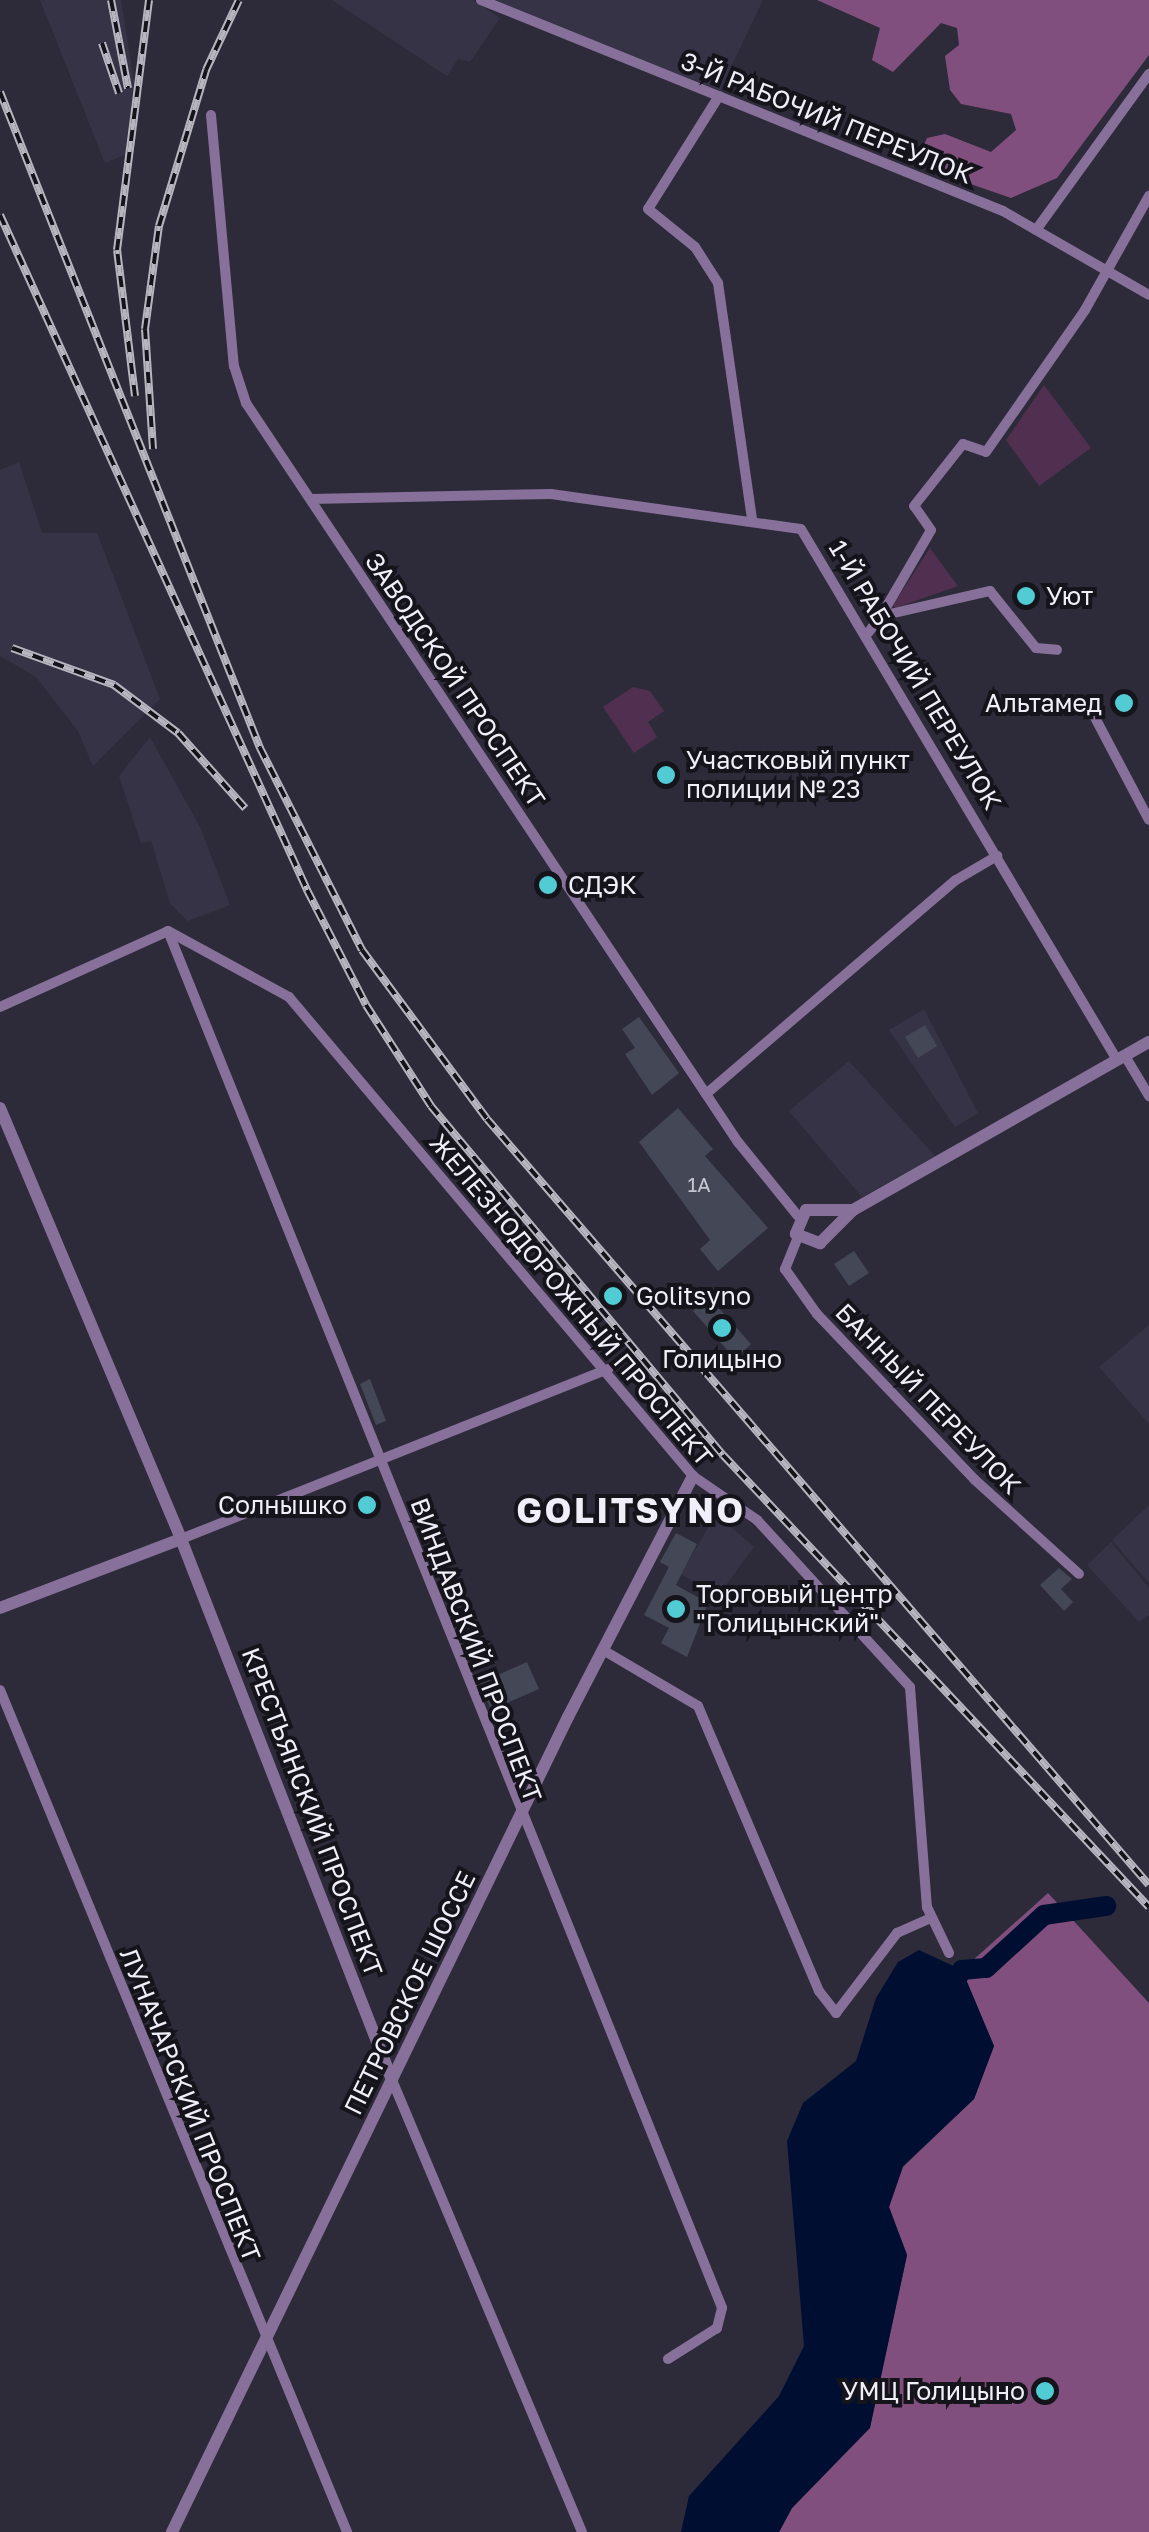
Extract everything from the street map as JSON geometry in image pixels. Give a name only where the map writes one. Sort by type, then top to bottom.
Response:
[{"type":"street","name":"3-Й РАБОЧИЙ ПЕРЕУЛОК","points":[[481,0],[1036,230],[1149,294]]},
{"type":"street","points":[[1036,230],[1149,74]]},
{"type":"street","points":[[719,96],[648,209],[695,247],[718,283],[752,518]]},
{"type":"street","name":"ЗАВОДСКОЙ ПРОСПЕКТ","points":[[211,115],[234,366],[246,403],[706,1094],[798,1216]]},
{"type":"street","points":[[868,633],[882,616],[931,530],[914,506],[964,444],[986,452],[1109,270],[1117,242],[1149,196]]},
{"type":"street","name":"1-Й РАБОЧИЙ ПЕРЕУЛОК","points":[[311,499],[552,494],[752,518],[802,529],[868,633],[997,856],[1121,1058],[1149,1096]]},
{"type":"street","points":[[882,616],[990,591],[1036,648],[1057,650]]},
{"type":"street","points":[[1091,710],[1149,820]]},
{"type":"street","points":[[706,1094],[956,880],[997,856]]},
{"type":"street","points":[[0,1007],[168,931]]},
{"type":"street","name":"ЖЕЛЕЗНОДОРОЖНЫЙ ПРОСПЕКТ","points":[[168,931],[289,997],[608,1369],[618,1392],[694,1476],[757,1520],[910,1687],[913,1794],[931,1918],[950,1954]]},
{"type":"street","name":"ВИНДАВСКИЙ ПРОСПЕКТ","points":[[168,931],[520,1819],[722,2308],[717,2328],[668,2360]]},
{"type":"street","points":[[854,1210],[798,1216],[798,1237],[813,1244],[854,1210],[1149,1042]]},
{"type":"street","name":"КРЕСТЬЯНСКИЙ ПРОСПЕКТ","points":[[0,1108],[181,1538],[392,2080],[582,2532]]},
{"type":"street","points":[[820,1211],[828,1235]]},
{"type":"street","name":"БАННЫЙ ПЕРЕУЛОК","points":[[798,1237],[785,1269],[817,1314],[975,1480],[1079,1574]]},
{"type":"street","points":[[0,1608],[608,1369]]},
{"type":"street","name":"ПЕТРОВСКОЕ ШОССЕ","points":[[172,2532],[603,1650],[694,1476]]},
{"type":"street","points":[[603,1650],[698,1706],[819,1991],[836,2013],[897,1933],[931,1918]]},
{"type":"street","name":"ЛУНАЧАРСКИЙ ПРОСПЕКТ","points":[[0,1690],[263,2339],[347,2532]]},
{"type":"shaded area","points":[[40,0],[121,0],[134,81],[125,155],[105,163]]},
{"type":"shaded area","points":[[332,0],[473,0],[500,18],[470,62],[458,59],[447,76]]},
{"type":"shaded area","points":[[481,0],[763,0],[720,90]]},
{"type":"shaded area","points":[[817,0],[1149,0],[1149,55],[1057,178],[1011,198],[962,181],[920,154],[927,138],[945,134],[991,152],[1016,130],[1011,114],[961,104],[950,90],[945,56],[959,45],[957,28],[941,23],[893,72],[872,60],[880,28]]},
{"type":"shaded area","points":[[1044,385],[1091,448],[1039,486],[1006,440]]},
{"type":"shaded area","points":[[19,462],[42,533],[97,533],[160,699],[93,766],[78,731],[36,677],[0,656],[0,470]]},
{"type":"shaded area","points":[[930,548],[958,586],[895,608],[893,605]]},
{"type":"shaded area","points":[[633,687],[650,691],[664,711],[648,722],[657,737],[634,753],[603,707]]},
{"type":"shaded area","points":[[150,737],[200,827],[230,905],[187,921],[170,903],[151,841],[141,843],[119,776]]},
{"type":"shaded area","points":[[924,1009],[978,1113],[955,1127],[889,1030]]},
{"type":"shaded area","points":[[849,1061],[935,1156],[862,1197],[789,1111]]},
{"type":"shaded area","points":[[1149,1325],[1149,1424],[1099,1367]]},
{"type":"shaded area","points":[[1149,1505],[1149,1583],[1112,1540]]},
{"type":"shaded area","points":[[716,1514],[754,1547],[718,1596],[681,1574]]},
{"type":"shaded area","points":[[1111,1542],[1149,1588],[1149,1615],[1139,1622],[1087,1565]]},
{"type":"shaded area","points":[[1048,1893],[1149,2003],[1149,2532],[779,2532],[792,2508],[870,2427],[907,2255],[889,2207],[903,2167],[974,2099],[994,2046],[962,1970]]},
{"type":"water","points":[[919,1950],[962,1970],[994,2046],[974,2099],[903,2166],[889,2207],[907,2255],[870,2428],[792,2508],[779,2532],[681,2532],[689,2496],[779,2396],[804,2346],[787,2141],[803,2103],[856,2061],[876,1998],[898,1962]]},
{"type":"building","points":[[639,1017],[679,1073],[652,1095],[625,1054],[635,1048],[622,1029]]},
{"type":"building","points":[[925,1025],[937,1046],[918,1058],[905,1037]]},
{"type":"building","points":[[678,1108],[713,1149],[705,1156],[768,1228],[718,1271],[700,1249],[710,1240],[639,1142]]},
{"type":"building","points":[[854,1251],[869,1273],[849,1286],[834,1264]]},
{"type":"building","name":"Голицыно","points":[[709,1297],[751,1344],[735,1359],[693,1311]]},
{"type":"building","points":[[370,1379],[386,1421],[376,1425],[360,1384]]},
{"type":"building","points":[[676,1533],[697,1544],[676,1585],[708,1603],[687,1657],[661,1643],[669,1628],[644,1615],[669,1567],[660,1562]]},
{"type":"building","points":[[1059,1568],[1072,1579],[1061,1589],[1073,1602],[1064,1611],[1040,1585]]},
{"type":"building","points":[[527,1662],[539,1689],[491,1710],[480,1683]]},
{"type":"waterway","points":[[949,1991],[962,1970],[986,1968],[1044,1915],[1106,1906]]},
{"type":"railway","points":[[111,0],[128,88]]},
{"type":"railway","points":[[135,396],[117,250],[149,0]]},
{"type":"railway","points":[[153,449],[145,329],[159,226],[206,70],[239,0]]},
{"type":"railway","points":[[102,43],[119,93]]},
{"type":"railway","points":[[0,92],[260,748],[362,950],[487,1119],[1149,1885]]},
{"type":"railway","points":[[0,215],[307,890],[366,1005],[431,1106],[723,1455],[1149,1907]]},
{"type":"railway","points":[[12,648],[114,685],[178,733],[245,808]]},
{"type":"place","name":"Уют","points":[[1026,596]]},
{"type":"place","name":"Альтамед","points":[[1124,703]]},
{"type":"place","name":"Участковый пункт полиции № 23","points":[[666,775]]},
{"type":"place","name":"СДЭК","points":[[548,885]]},
{"type":"place","name":"Golitsyno","points":[[613,1296]]},
{"type":"place","name":"Голицыно","points":[[722,1328]]},
{"type":"place","name":"Солнышко","points":[[367,1505]]},
{"type":"place","name":"Торговый центр \"Голицынский\"","points":[[676,1609]]},
{"type":"place","name":"УМЦ Голицыно","points":[[1045,2391]]},
{"type":"district","name":"GOLITSYNO","points":[[631,1510]]}]
